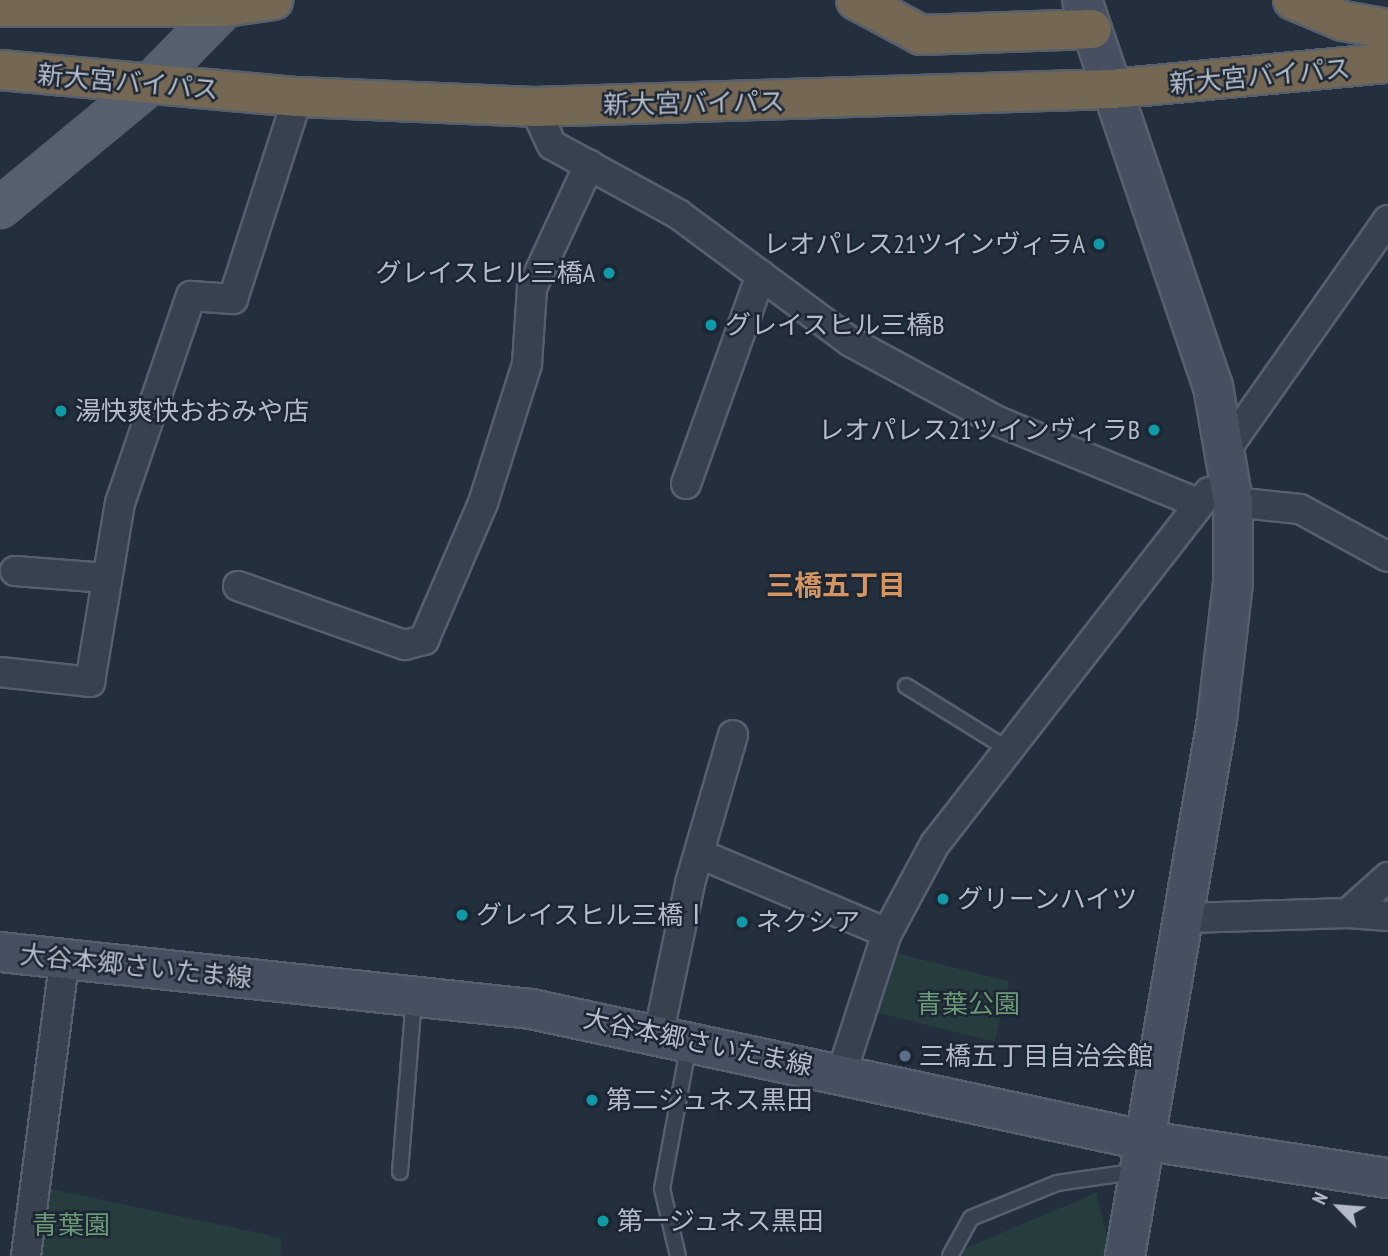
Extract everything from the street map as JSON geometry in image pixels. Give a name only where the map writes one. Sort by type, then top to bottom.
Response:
[{"type":"highway","points":[[13,5],[229,3],[273,0]]},
{"type":"highway","points":[[856,0],[920,36],[1087,15]]},
{"type":"highway","points":[[1293,0],[1342,21],[1388,29]]},
{"type":"highway","name":"新大宮バイパス","points":[[0,70],[298,97],[534,107],[1112,89],[1388,63]]},
{"type":"main road","points":[[0,208],[150,84],[229,3]]},
{"type":"main road","points":[[1087,15],[1198,339],[1222,481],[1229,638],[1187,918],[1125,1256]]},
{"type":"main road","name":"大谷本郷さいたま線","points":[[0,952],[414,996],[674,1035],[842,1072],[1145,1156],[1388,1178]]},
{"type":"street","points":[[0,672],[90,682],[120,503],[191,296],[233,299],[298,97]]},
{"type":"street","points":[[534,107],[552,145],[678,214],[851,342],[995,420],[1222,481],[1300,509],[1388,557]]},
{"type":"street","points":[[238,586],[405,646],[424,640],[482,502],[527,364],[532,288],[589,165]]},
{"type":"street","points":[[842,1072],[887,933],[935,844],[1006,748],[1222,481],[1388,220]]},
{"type":"street","points":[[686,484],[761,275]]},
{"type":"street","points":[[15,571],[107,578]]},
{"type":"street","points":[[674,1035],[700,854],[733,735]]},
{"type":"street","points":[[700,854],[887,933]]},
{"type":"street","points":[[1348,913],[1388,877]]},
{"type":"street","points":[[1187,918],[1348,913],[1388,916]]},
{"type":"street","points":[[26,1256],[65,957]]},
{"type":"lane","points":[[906,686],[1006,748]]},
{"type":"lane","points":[[400,1171],[414,996]]},
{"type":"lane","points":[[674,1035],[662,1189],[678,1256]]},
{"type":"lane","points":[[950,1256],[971,1218],[1057,1183],[1145,1156]]},
{"type":"green space","name":"青葉公園","points":[[891,952],[1009,982],[994,1042],[876,1012]]},
{"type":"green space","name":"青葉園","points":[[46,1188],[282,1238],[280,1256],[33,1256]]},
{"type":"green space","points":[[1096,1193],[1112,1256],[957,1256],[959,1251]]},
{"type":"place","name":"レオパレス21ツインヴィラA","points":[[1099,244]]},
{"type":"place","name":"グレイスヒル三橋A","points":[[609,273]]},
{"type":"place","name":"グレイスヒル三橋B","points":[[711,325]]},
{"type":"place","name":"湯快爽快おおみや店","points":[[61,411]]},
{"type":"place","name":"レオパレス21ツインヴィラB","points":[[1154,430]]},
{"type":"place","name":"グリーンハイツ","points":[[943,899]]},
{"type":"place","name":"グレイスヒル三橋Ⅰ","points":[[462,915]]},
{"type":"place","name":"ネクシア","points":[[742,922]]},
{"type":"place","name":"三橋五丁目自治会館","points":[[905,1056]]},
{"type":"place","name":"第二ジュネス黒田","points":[[592,1100]]},
{"type":"place","name":"第一ジュネス黒田","points":[[603,1221]]},
{"type":"district","name":"三橋五丁目","points":[[836,585]]}]
